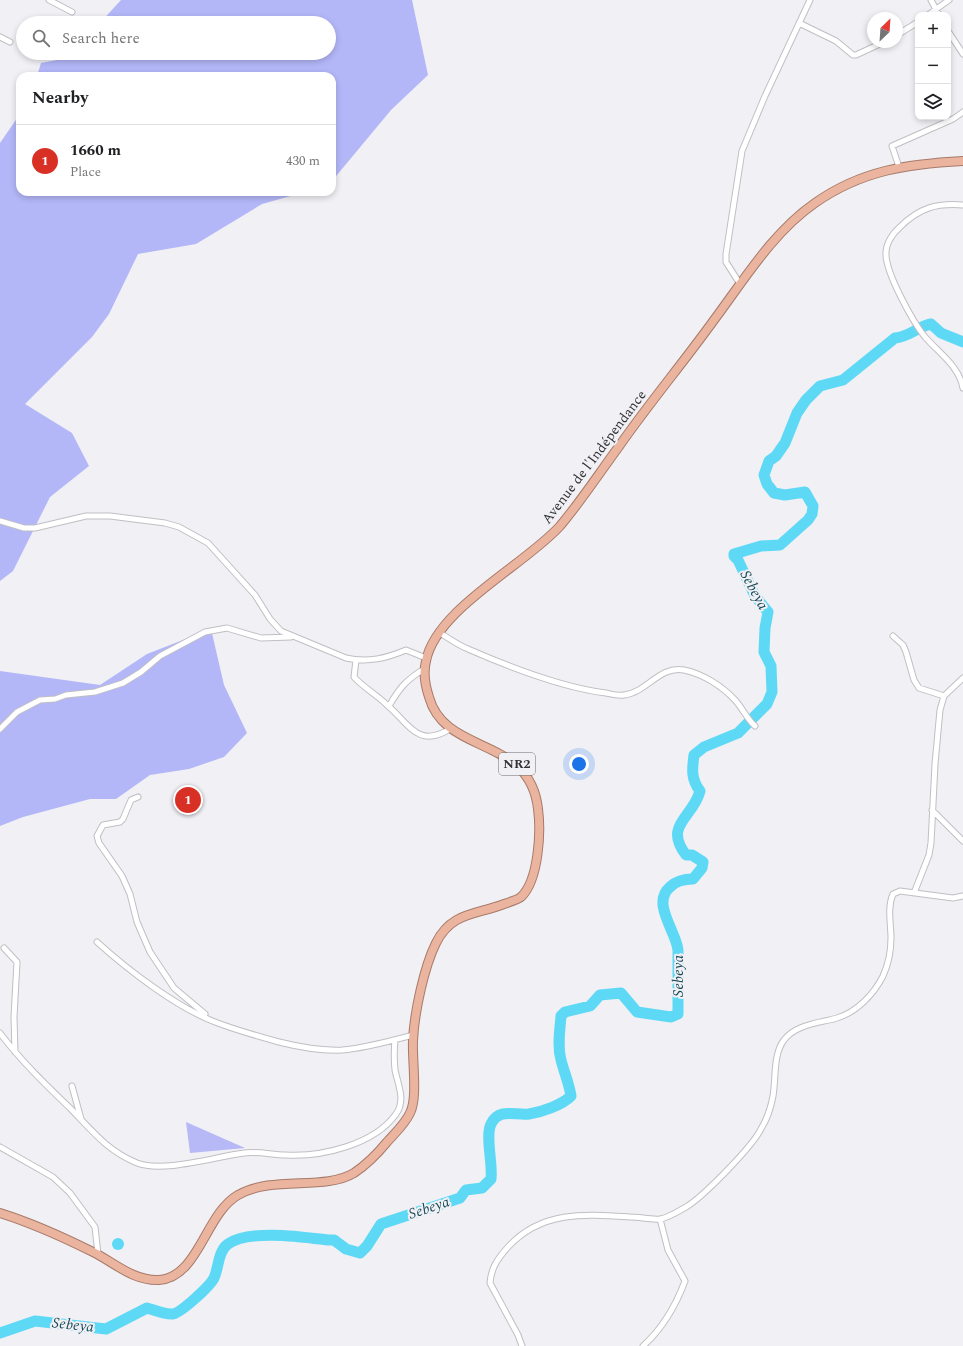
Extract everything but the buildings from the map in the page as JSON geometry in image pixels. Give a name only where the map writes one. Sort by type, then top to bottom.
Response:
[{"type":"highway","name":"Avenue de l'Indépendance","points":[[0,1213],[51,1232],[98,1254],[128,1274],[154,1280],[167,1279],[176,1275],[190,1262],[214,1221],[223,1208],[234,1197],[248,1191],[274,1184],[311,1182],[351,1175],[382,1148],[404,1123],[412,1111],[415,1098],[412,1076],[413,1035],[417,1009],[431,954],[436,942],[445,928],[463,915],[495,908],[521,896],[533,877],[537,860],[538,807],[529,778],[517,764],[450,729],[436,714],[430,703],[425,680],[426,658],[439,632],[452,618],[485,589],[530,554],[559,526],[585,495],[620,444],[688,356],[740,284],[792,222],[815,203],[868,174],[899,167],[963,161]]},
{"type":"street","points":[[49,0],[72,12]]},
{"type":"street","points":[[740,284],[726,262],[726,254],[742,151],[810,0]]},
{"type":"street","points":[[931,0],[936,10]]},
{"type":"street","points":[[933,12],[949,0]]},
{"type":"street","points":[[799,23],[836,41],[853,55],[871,48]]},
{"type":"street","points":[[903,31],[915,24]]},
{"type":"street","points":[[951,35],[963,54]]},
{"type":"street","points":[[0,36],[10,42]]},
{"type":"street","points":[[899,167],[892,146],[953,119],[963,112]]},
{"type":"street","points":[[963,204],[933,206],[911,216],[895,231],[889,241],[886,253],[888,270],[918,326],[925,337],[951,364],[962,382],[963,388]]},
{"type":"street","points":[[0,520],[24,528],[35,528],[86,516],[110,516],[165,523],[179,527],[208,543],[256,595],[274,624],[281,631],[292,637],[356,660],[381,659],[406,650],[426,658]]},
{"type":"street","points":[[0,729],[17,712],[40,700],[56,699],[66,695],[95,692],[123,683],[141,672],[160,656],[205,632],[227,628],[261,638],[292,637]]},
{"type":"street","points":[[439,632],[466,648],[549,678],[594,692],[624,695],[636,692],[669,670],[683,670],[706,678],[716,684],[735,699],[747,719],[754,725]]},
{"type":"street","points":[[893,636],[903,644],[914,680],[919,688],[944,696]]},
{"type":"street","points":[[356,660],[354,677],[389,706],[414,732],[422,736],[432,737],[442,734],[450,729]]},
{"type":"street","points":[[389,706],[398,690],[409,677],[426,668]]},
{"type":"street","points":[[914,893],[929,855],[940,710],[944,696],[963,678]]},
{"type":"street","points":[[138,797],[131,800],[123,819],[120,822],[103,824],[97,836],[99,843],[122,876],[130,894],[137,922],[150,952],[174,988],[214,1021]]},
{"type":"street","points":[[932,810],[963,841]]},
{"type":"street","points":[[522,1346],[518,1335],[490,1283],[491,1274],[497,1259],[514,1241],[549,1221],[566,1216],[598,1215],[660,1219],[688,1206],[703,1193],[761,1130],[768,1115],[773,1096],[778,1057],[784,1040],[805,1026],[838,1018],[851,1012],[867,999],[874,990],[884,974],[889,955],[891,939],[891,899],[893,894],[900,891],[953,898],[963,896]]},
{"type":"street","points":[[97,942],[144,980],[185,1006],[214,1021],[256,1036],[316,1048],[340,1050],[362,1048],[413,1035]]},
{"type":"street","points":[[4,948],[17,962],[14,1017],[15,1053]]},
{"type":"street","points":[[0,1032],[15,1053],[82,1120],[101,1142],[115,1152],[138,1163],[165,1168],[247,1153],[316,1155],[369,1137],[396,1114],[400,1104],[401,1089],[394,1056],[395,1040]]},
{"type":"street","points":[[72,1086],[82,1120]]},
{"type":"street","points":[[0,1147],[53,1177],[70,1194],[95,1227],[98,1254]]},
{"type":"street","points":[[643,1346],[653,1337],[674,1306],[685,1281],[668,1250],[660,1219]]},
{"type":"shaded area","points":[[121,0],[412,0],[428,75],[391,110],[336,176],[336,72],[38,72],[41,63],[57,60],[336,60],[336,16],[106,16]]},
{"type":"shaded area","points":[[16,120],[16,196],[291,196],[262,204],[196,244],[138,254],[109,314],[92,337],[25,404],[72,433],[89,466],[50,497],[13,571],[0,581],[0,143]]},
{"type":"shaded area","points":[[211,629],[224,685],[247,733],[224,757],[189,769],[150,775],[116,799],[90,799],[23,817],[0,826],[0,671],[100,685],[147,654]]},
{"type":"shaded area","points":[[186,1122],[245,1148],[190,1153]]},
{"type":"shaded area","points":[[116,1238],[120,1238],[124,1244],[120,1250],[116,1250],[112,1246],[112,1242]]},
{"type":"waterway","name":"Sebeya","points":[[0,1333],[35,1321],[106,1329],[147,1308],[173,1314],[189,1304],[211,1282],[216,1274],[222,1251],[228,1244],[237,1239],[262,1235],[276,1235],[334,1240],[346,1249],[360,1253],[367,1246],[381,1224],[460,1198],[466,1190],[482,1188],[491,1179],[489,1129],[494,1119],[498,1116],[508,1113],[529,1114],[540,1112],[552,1108],[571,1096],[559,1049],[561,1016],[565,1012],[590,1006],[600,995],[621,993],[637,1012],[671,1017],[678,1014],[678,950],[666,917],[663,901],[665,894],[672,885],[686,879],[693,879],[702,868],[703,862],[692,855],[686,855],[680,845],[678,836],[678,829],[692,808],[700,791],[697,787],[693,774],[694,755],[704,747],[738,733],[767,704],[772,692],[771,666],[764,652],[765,628],[768,612],[755,596],[734,554],[761,546],[780,545],[808,520],[812,514],[813,506],[805,492],[785,495],[774,493],[767,484],[764,475],[769,461],[776,456],[785,443],[797,413],[806,400],[820,386],[843,380],[895,338],[905,336],[931,324],[941,333],[963,342]]},
{"type":"place","name":"1660 m","points":[[188,800]]}]
